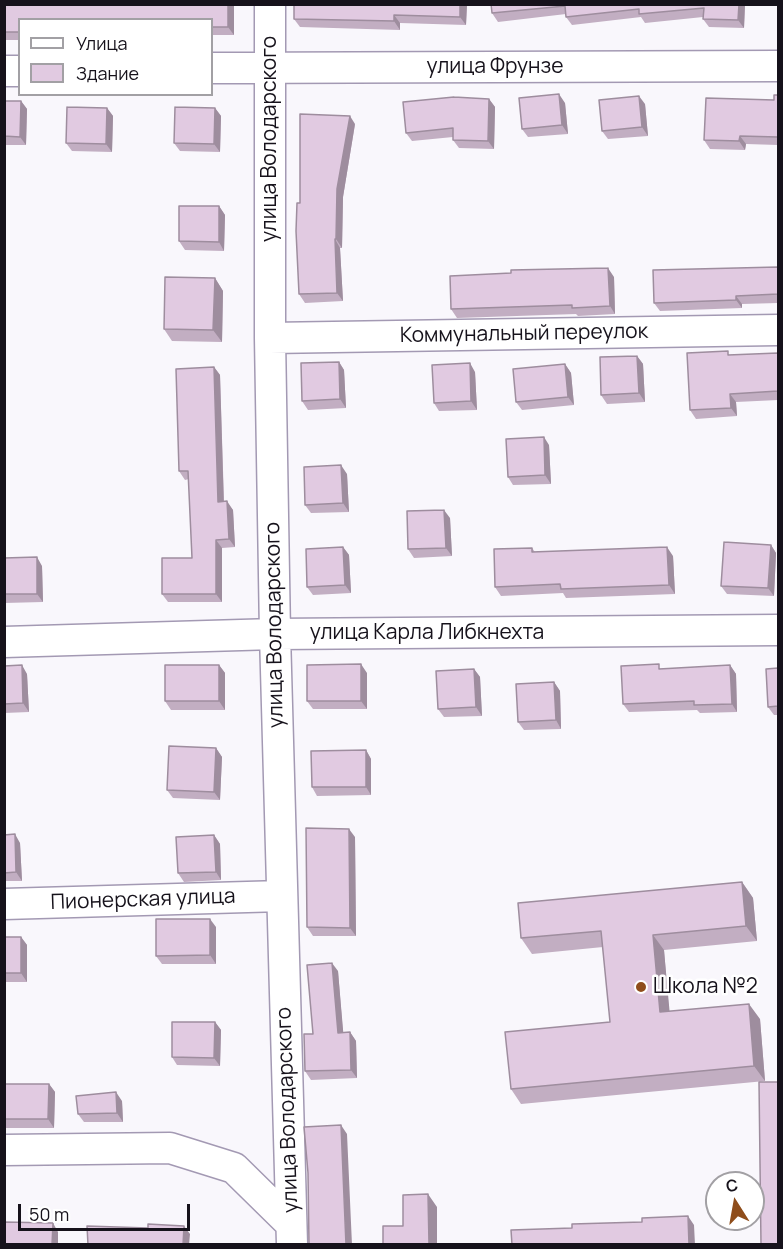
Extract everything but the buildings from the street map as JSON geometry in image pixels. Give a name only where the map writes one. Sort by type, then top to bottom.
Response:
[{"type":"street","name":"улица Володарского","points":[[270,4],[270,338],[275,634],[291,1234]]},
{"type":"street","name":"улица Фрунзе","points":[[213,68],[778,66]]},
{"type":"street","name":"Коммунальный переулок","points":[[270,338],[778,330]]},
{"type":"street","name":"улица Карла Либкнехта","points":[[4,642],[275,634],[778,630]]},
{"type":"street","name":"Пионерская улица","points":[[4,904],[282,896]]},
{"type":"street","points":[[4,1150],[170,1148],[234,1168],[291,1234]]},
{"type":"place","name":"Школа №2","points":[[641,987]]}]
